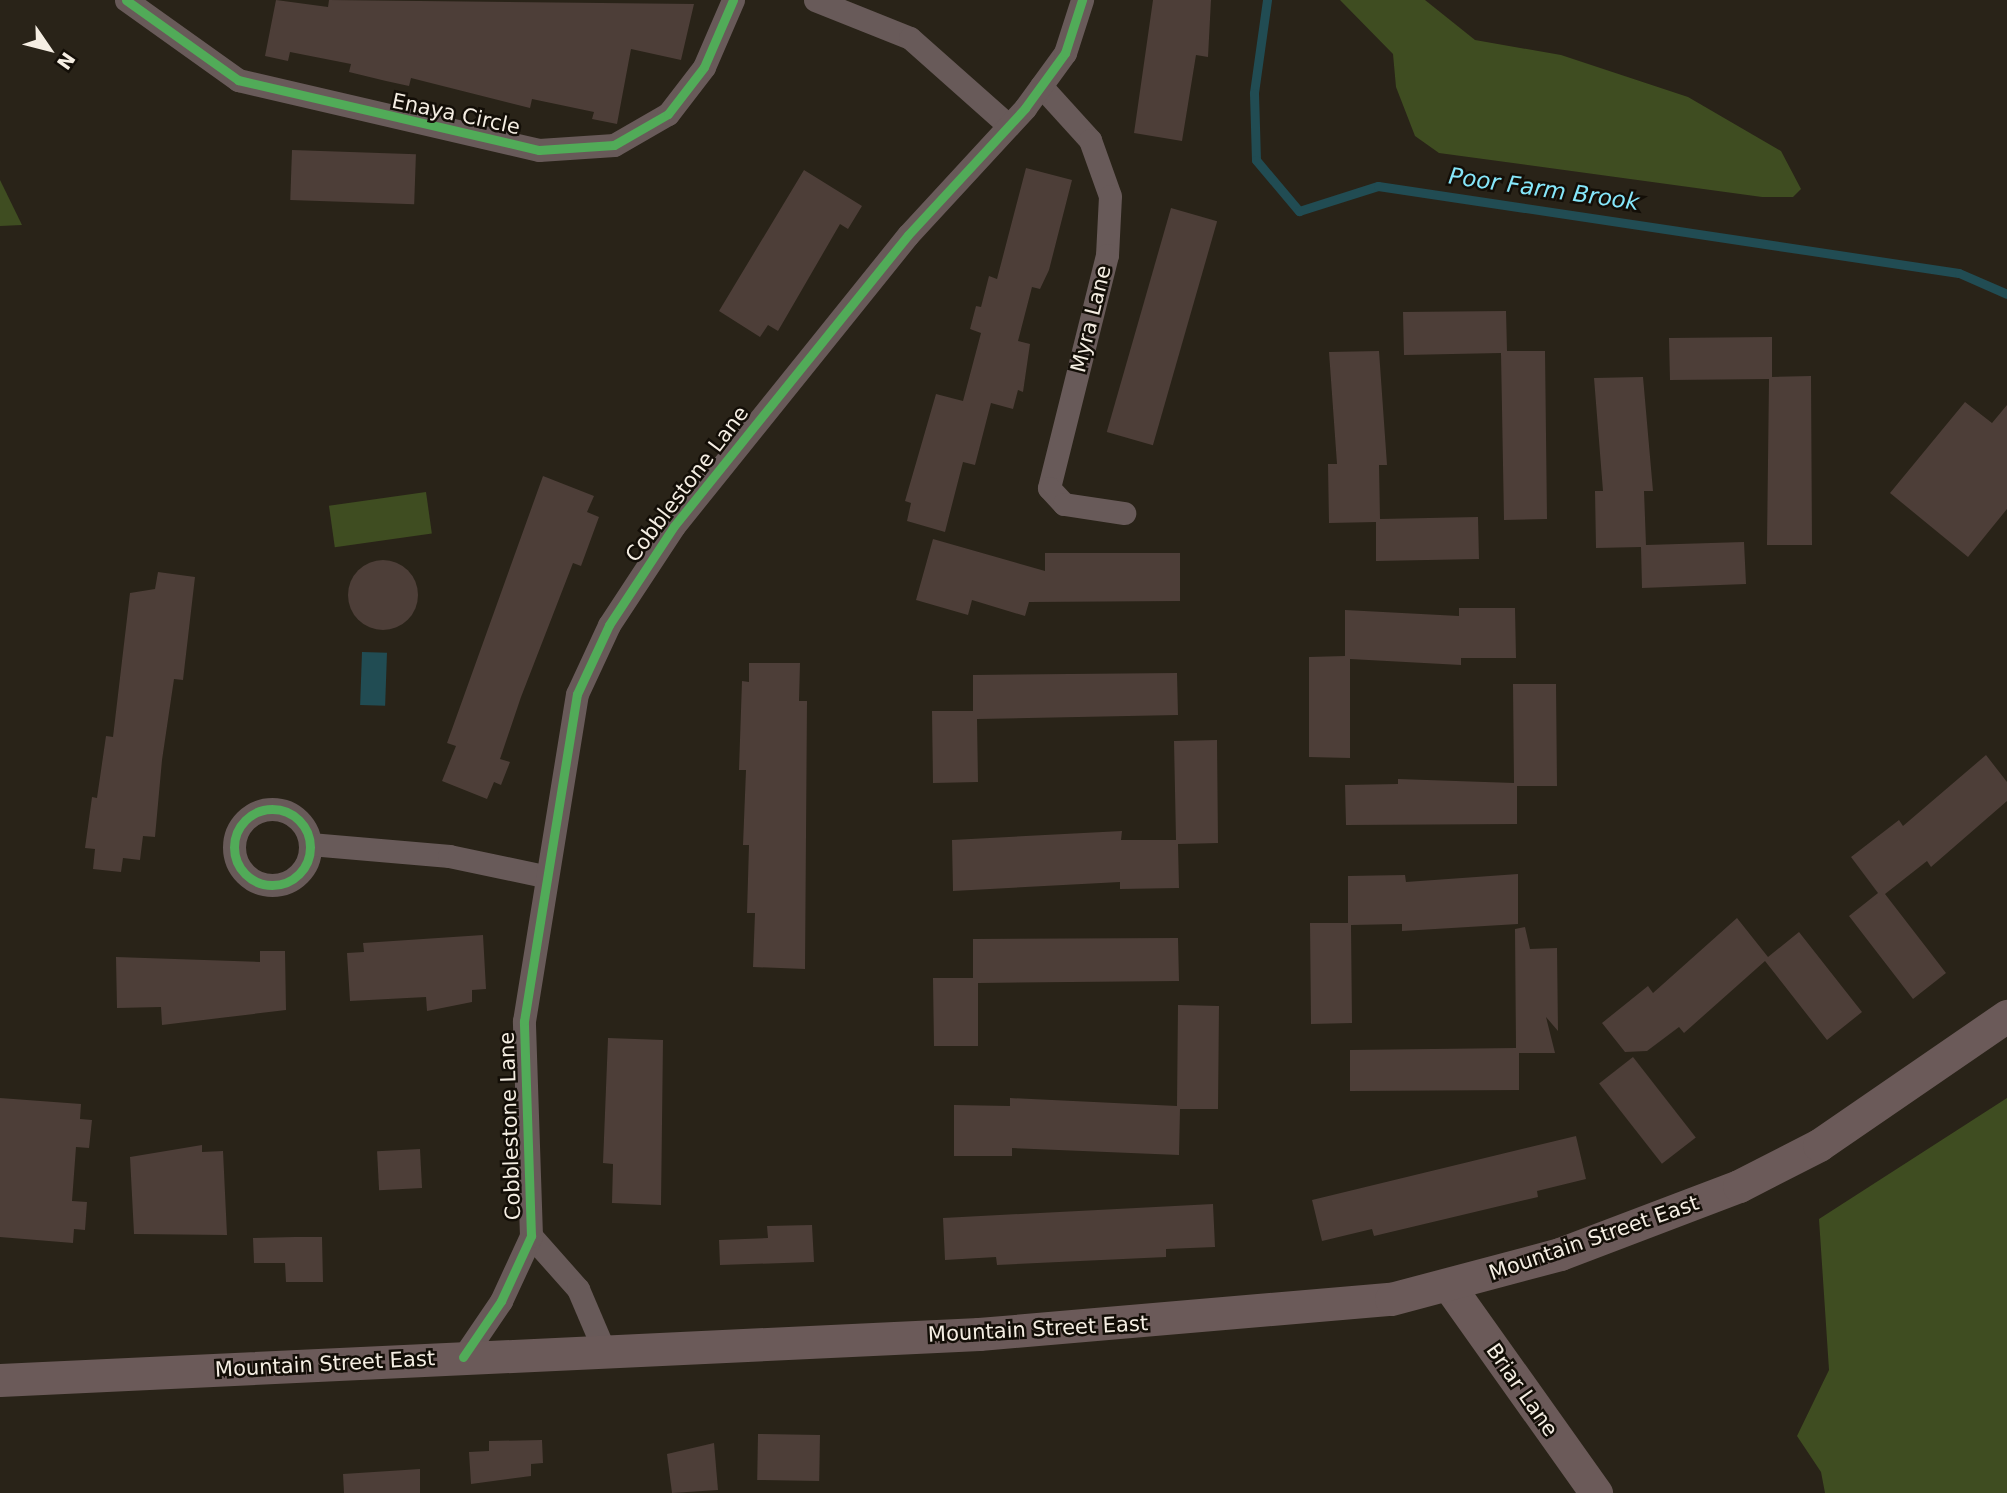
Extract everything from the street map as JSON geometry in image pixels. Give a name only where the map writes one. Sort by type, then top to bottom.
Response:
[{"type":"main road","name":"Mountain Street East","points":[[0,1380],[1258,1315],[1449,1286],[1573,1250],[1739,1186],[1819,1145],[2007,1016]]},
{"type":"main road","name":"Briar Lane","points":[[1449,1286],[1596,1493]]},
{"type":"street","name":"Enaya Circle","points":[[126,0],[238,80],[539,150],[614,145],[668,114],[704,67],[733,0]]},
{"type":"street","points":[[815,0],[910,38],[1009,126]]},
{"type":"street","name":"Cobblestone Lane","points":[[463,1357],[500,1301],[531,1236],[524,1021],[544,876],[577,694],[642,571],[908,235],[1009,126],[1041,86],[1065,52],[1082,0]]},
{"type":"street","name":"Myra Lane","points":[[1041,86],[1090,140],[1110,196],[1107,255],[1049,488],[1065,504],[1125,513]]},
{"type":"street","points":[[310,844],[449,856],[544,876]]},
{"type":"street","name":"Cobblestone Lane","points":[[531,1236],[578,1289],[604,1349]]},
{"type":"green space","points":[[1340,0],[1425,0],[1475,40],[1561,55],[1688,97],[1781,151],[1801,189],[1793,197],[1762,197],[1439,153],[1415,136],[1396,87],[1393,54]]},
{"type":"green space","points":[[0,180],[22,225],[0,226]]},
{"type":"green space","points":[[426,492],[432,534],[335,547],[329,506]]},
{"type":"green space","points":[[2007,1098],[2007,1493],[1825,1493],[1821,1472],[1797,1436],[1829,1370],[1819,1219]]},
{"type":"water","points":[[362,652],[387,653],[385,706],[360,705]]},
{"type":"building","points":[[276,0],[328,7],[329,0],[694,4],[681,60],[631,49],[617,124],[592,119],[594,112],[532,99],[530,108],[411,78],[409,86],[386,81],[349,72],[351,64],[290,52],[288,61],[265,56]]},
{"type":"building","points":[[1153,0],[1211,0],[1208,57],[1196,55],[1182,141],[1134,133]]},
{"type":"building","points":[[292,150],[416,154],[414,204],[290,200]]},
{"type":"building","points":[[1026,168],[1072,180],[1049,270],[1040,289],[1032,287],[1018,341],[1030,344],[1023,392],[1018,390],[1013,409],[991,403],[975,465],[963,462],[945,532],[907,521],[911,503],[905,501],[936,394],[963,401],[981,333],[970,329],[976,306],[981,307],[989,276],[997,279]]},
{"type":"building","points":[[804,170],[862,206],[848,229],[840,224],[778,331],[768,325],[760,337],[719,311]]},
{"type":"building","points":[[1171,208],[1217,221],[1153,445],[1107,432]]},
{"type":"building","points":[[1506,311],[1507,351],[1545,351],[1547,519],[1504,520],[1501,353],[1404,355],[1403,312]]},
{"type":"building","points":[[1772,337],[1772,377],[1811,376],[1812,545],[1767,545],[1769,379],[1670,380],[1669,338]]},
{"type":"building","points":[[1379,351],[1387,465],[1379,465],[1380,519],[1478,517],[1479,559],[1376,561],[1376,522],[1329,523],[1328,464],[1337,464],[1329,352]]},
{"type":"building","points":[[1643,377],[1653,491],[1644,491],[1646,545],[1744,542],[1746,584],[1642,588],[1641,547],[1596,548],[1595,491],[1603,491],[1594,378]]},
{"type":"building","points":[[1965,402],[1992,423],[2007,405],[2007,509],[1968,557],[1890,493]]},
{"type":"building","points":[[543,476],[594,496],[587,512],[599,517],[581,566],[573,563],[521,697],[500,759],[510,762],[501,785],[494,782],[487,799],[442,781],[456,746],[447,743]]},
{"type":"building","points":[[933,539],[1045,571],[1045,553],[1180,553],[1180,601],[1029,602],[1025,616],[972,600],[968,615],[916,600]]},
{"type":"building","points":[[383,560],[402,566],[412,576],[418,595],[412,614],[402,624],[383,630],[364,624],[354,614],[348,595],[354,576],[364,566]]},
{"type":"building","points":[[158,572],[195,577],[183,680],[174,679],[162,760],[155,837],[143,836],[140,860],[123,858],[121,872],[93,869],[95,849],[85,848],[92,797],[97,798],[106,736],[113,737],[130,593],[155,589]]},
{"type":"building","points":[[1459,608],[1515,608],[1516,658],[1461,658],[1461,665],[1350,659],[1350,758],[1309,757],[1309,657],[1345,656],[1345,610],[1459,616]]},
{"type":"building","points":[[749,663],[800,663],[799,701],[807,701],[805,969],[753,967],[755,913],[747,913],[749,845],[743,845],[746,770],[739,770],[742,681],[749,682]]},
{"type":"building","points":[[1177,673],[1178,715],[977,719],[978,782],[933,783],[932,711],[973,711],[973,675]]},
{"type":"building","points":[[1513,684],[1556,684],[1557,786],[1517,786],[1517,824],[1346,825],[1345,785],[1398,784],[1398,779],[1514,783]]},
{"type":"building","points":[[1217,740],[1218,843],[1178,844],[1179,888],[1120,889],[1120,882],[953,891],[952,840],[1122,831],[1121,840],[1176,840],[1174,741]]},
{"type":"building","points":[[1986,755],[2007,782],[2007,801],[1931,867],[1927,861],[1885,894],[1946,973],[1913,999],[1849,916],[1878,893],[1851,857],[1899,820],[1903,826]]},
{"type":"building","points":[[1518,874],[1518,924],[1402,931],[1402,924],[1351,925],[1352,1023],[1311,1024],[1310,923],[1348,923],[1348,876],[1405,875],[1406,882]]},
{"type":"building","points":[[1737,918],[1768,957],[1799,932],[1862,1012],[1827,1040],[1765,961],[1684,1033],[1679,1027],[1647,1051],[1625,1052],[1602,1023],[1648,986],[1653,993]]},
{"type":"building","points":[[1525,927],[1530,949],[1557,948],[1558,1031],[1546,1017],[1555,1053],[1519,1053],[1519,1090],[1350,1091],[1350,1050],[1516,1048],[1515,929]]},
{"type":"building","points":[[483,935],[486,989],[472,990],[472,1002],[427,1011],[426,997],[350,1001],[347,953],[364,952],[363,943]]},
{"type":"building","points":[[1178,938],[1179,981],[978,983],[978,1046],[934,1046],[933,978],[973,978],[973,939]]},
{"type":"building","points":[[260,951],[285,951],[286,1010],[162,1025],[161,1007],[117,1008],[116,957],[260,962]]},
{"type":"building","points":[[1178,1005],[1219,1006],[1218,1109],[1180,1109],[1179,1155],[1012,1148],[1012,1156],[954,1156],[954,1105],[1010,1106],[1010,1098],[1177,1106]]},
{"type":"building","points":[[608,1038],[663,1040],[661,1205],[612,1203],[613,1164],[603,1163]]},
{"type":"building","points":[[1633,1057],[1696,1137],[1662,1164],[1599,1083]]},
{"type":"building","points":[[0,1098],[81,1104],[80,1119],[92,1120],[89,1148],[76,1147],[72,1201],[87,1202],[85,1230],[74,1229],[73,1243],[0,1237]]},
{"type":"building","points":[[1576,1136],[1586,1179],[1537,1191],[1538,1197],[1374,1236],[1372,1229],[1322,1241],[1312,1200]]},
{"type":"building","points":[[202,1145],[202,1152],[223,1151],[227,1235],[134,1234],[130,1157]]},
{"type":"building","points":[[420,1149],[422,1188],[379,1190],[377,1151]]},
{"type":"building","points":[[1213,1204],[1215,1247],[1166,1249],[1166,1257],[997,1265],[996,1257],[945,1260],[943,1218]]},
{"type":"building","points":[[812,1225],[814,1262],[720,1265],[719,1240],[768,1238],[767,1226]]},
{"type":"building","points":[[322,1237],[323,1282],[286,1282],[285,1263],[254,1263],[253,1238]]},
{"type":"building","points":[[758,1434],[820,1435],[819,1481],[757,1480]]},
{"type":"building","points":[[542,1440],[543,1463],[531,1464],[531,1476],[471,1484],[469,1452],[489,1451],[489,1441]]},
{"type":"building","points":[[714,1443],[718,1490],[672,1493],[667,1454]]},
{"type":"building","points":[[420,1469],[420,1493],[344,1493],[343,1474]]},
{"type":"waterway","name":"Poor Farm Brook","points":[[1267,0],[1254,93],[1256,160],[1299,211],[1378,186],[1959,273],[2007,294]]},
{"type":"cycle path","points":[[126,0],[238,80],[539,150],[614,145],[668,114],[704,67],[733,0]]},
{"type":"cycle path","points":[[463,1357],[501,1301],[531,1236],[524,1021],[577,694],[609,625],[674,526],[908,235],[1025,108],[1065,53],[1082,0]]},
{"type":"cycle path","points":[[272,809],[286,812],[299,820],[307,833],[310,847],[307,861],[299,874],[286,882],[272,885],[258,882],[245,874],[237,861],[234,847],[237,833],[245,820],[258,812],[272,809]]}]
